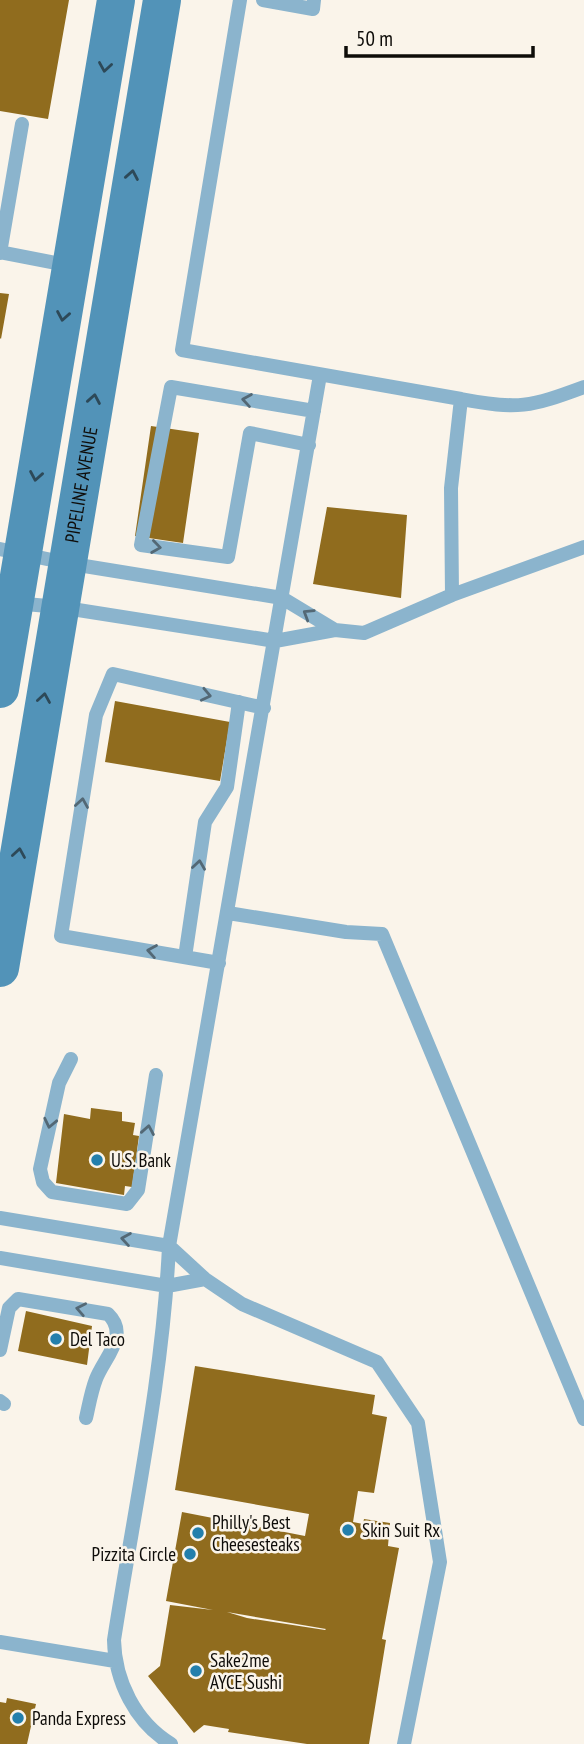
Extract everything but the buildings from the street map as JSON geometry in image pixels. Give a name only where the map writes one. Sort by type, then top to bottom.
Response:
[{"type":"main road","points":[[0,689],[11,551],[72,266],[116,0]]},
{"type":"main road","name":"PIPELINE AVENUE","points":[[0,968],[6,893],[59,607],[162,0]]},
{"type":"lane","points":[[240,0],[182,350],[501,407],[534,405],[584,387]]},
{"type":"lane","points":[[263,0],[313,9],[314,0]]},
{"type":"lane","points":[[22,124],[0,253],[72,266]]},
{"type":"lane","points":[[171,1744],[140,1715],[120,1681],[114,1640],[167,1286],[169,1246],[320,375]]},
{"type":"lane","points":[[309,445],[250,433],[228,557],[141,545],[171,387],[314,411]]},
{"type":"lane","points":[[452,596],[451,488],[461,399]]},
{"type":"lane","points":[[7,602],[59,607],[275,641],[335,630],[364,633],[452,596],[584,547]]},
{"type":"lane","points":[[11,551],[66,563],[282,598],[335,630]]},
{"type":"lane","points":[[219,963],[61,936],[96,715],[113,674],[264,708]]},
{"type":"lane","points":[[185,957],[205,822],[227,787],[239,702]]},
{"type":"lane","points":[[228,913],[346,932],[382,934],[584,1419]]},
{"type":"lane","points":[[71,1059],[59,1083],[40,1168],[43,1182],[52,1192],[127,1204],[138,1189],[156,1075]]},
{"type":"lane","points":[[0,1218],[169,1246],[205,1279],[242,1304],[377,1362],[418,1423],[440,1562],[404,1744]]},
{"type":"lane","points":[[0,1258],[167,1286],[205,1279]]},
{"type":"lane","points":[[0,1350],[9,1308],[18,1300],[108,1314],[116,1321],[118,1331],[115,1343],[97,1377],[86,1418]]},
{"type":"lane","points":[[0,1642],[115,1661]]},
{"type":"place","name":"U.S. Bank","points":[[97,1160]]},
{"type":"place","name":"Del Taco","points":[[56,1339]]},
{"type":"place","name":"Skin Suit Rx","points":[[348,1530]]},
{"type":"place","name":"Philly's Best Cheesesteaks","points":[[198,1533]]},
{"type":"place","name":"Pizzita Circle","points":[[190,1554]]},
{"type":"place","name":"Sake2me AYCE Sushi","points":[[196,1671]]},
{"type":"place","name":"Panda Express","points":[[18,1718]]}]
